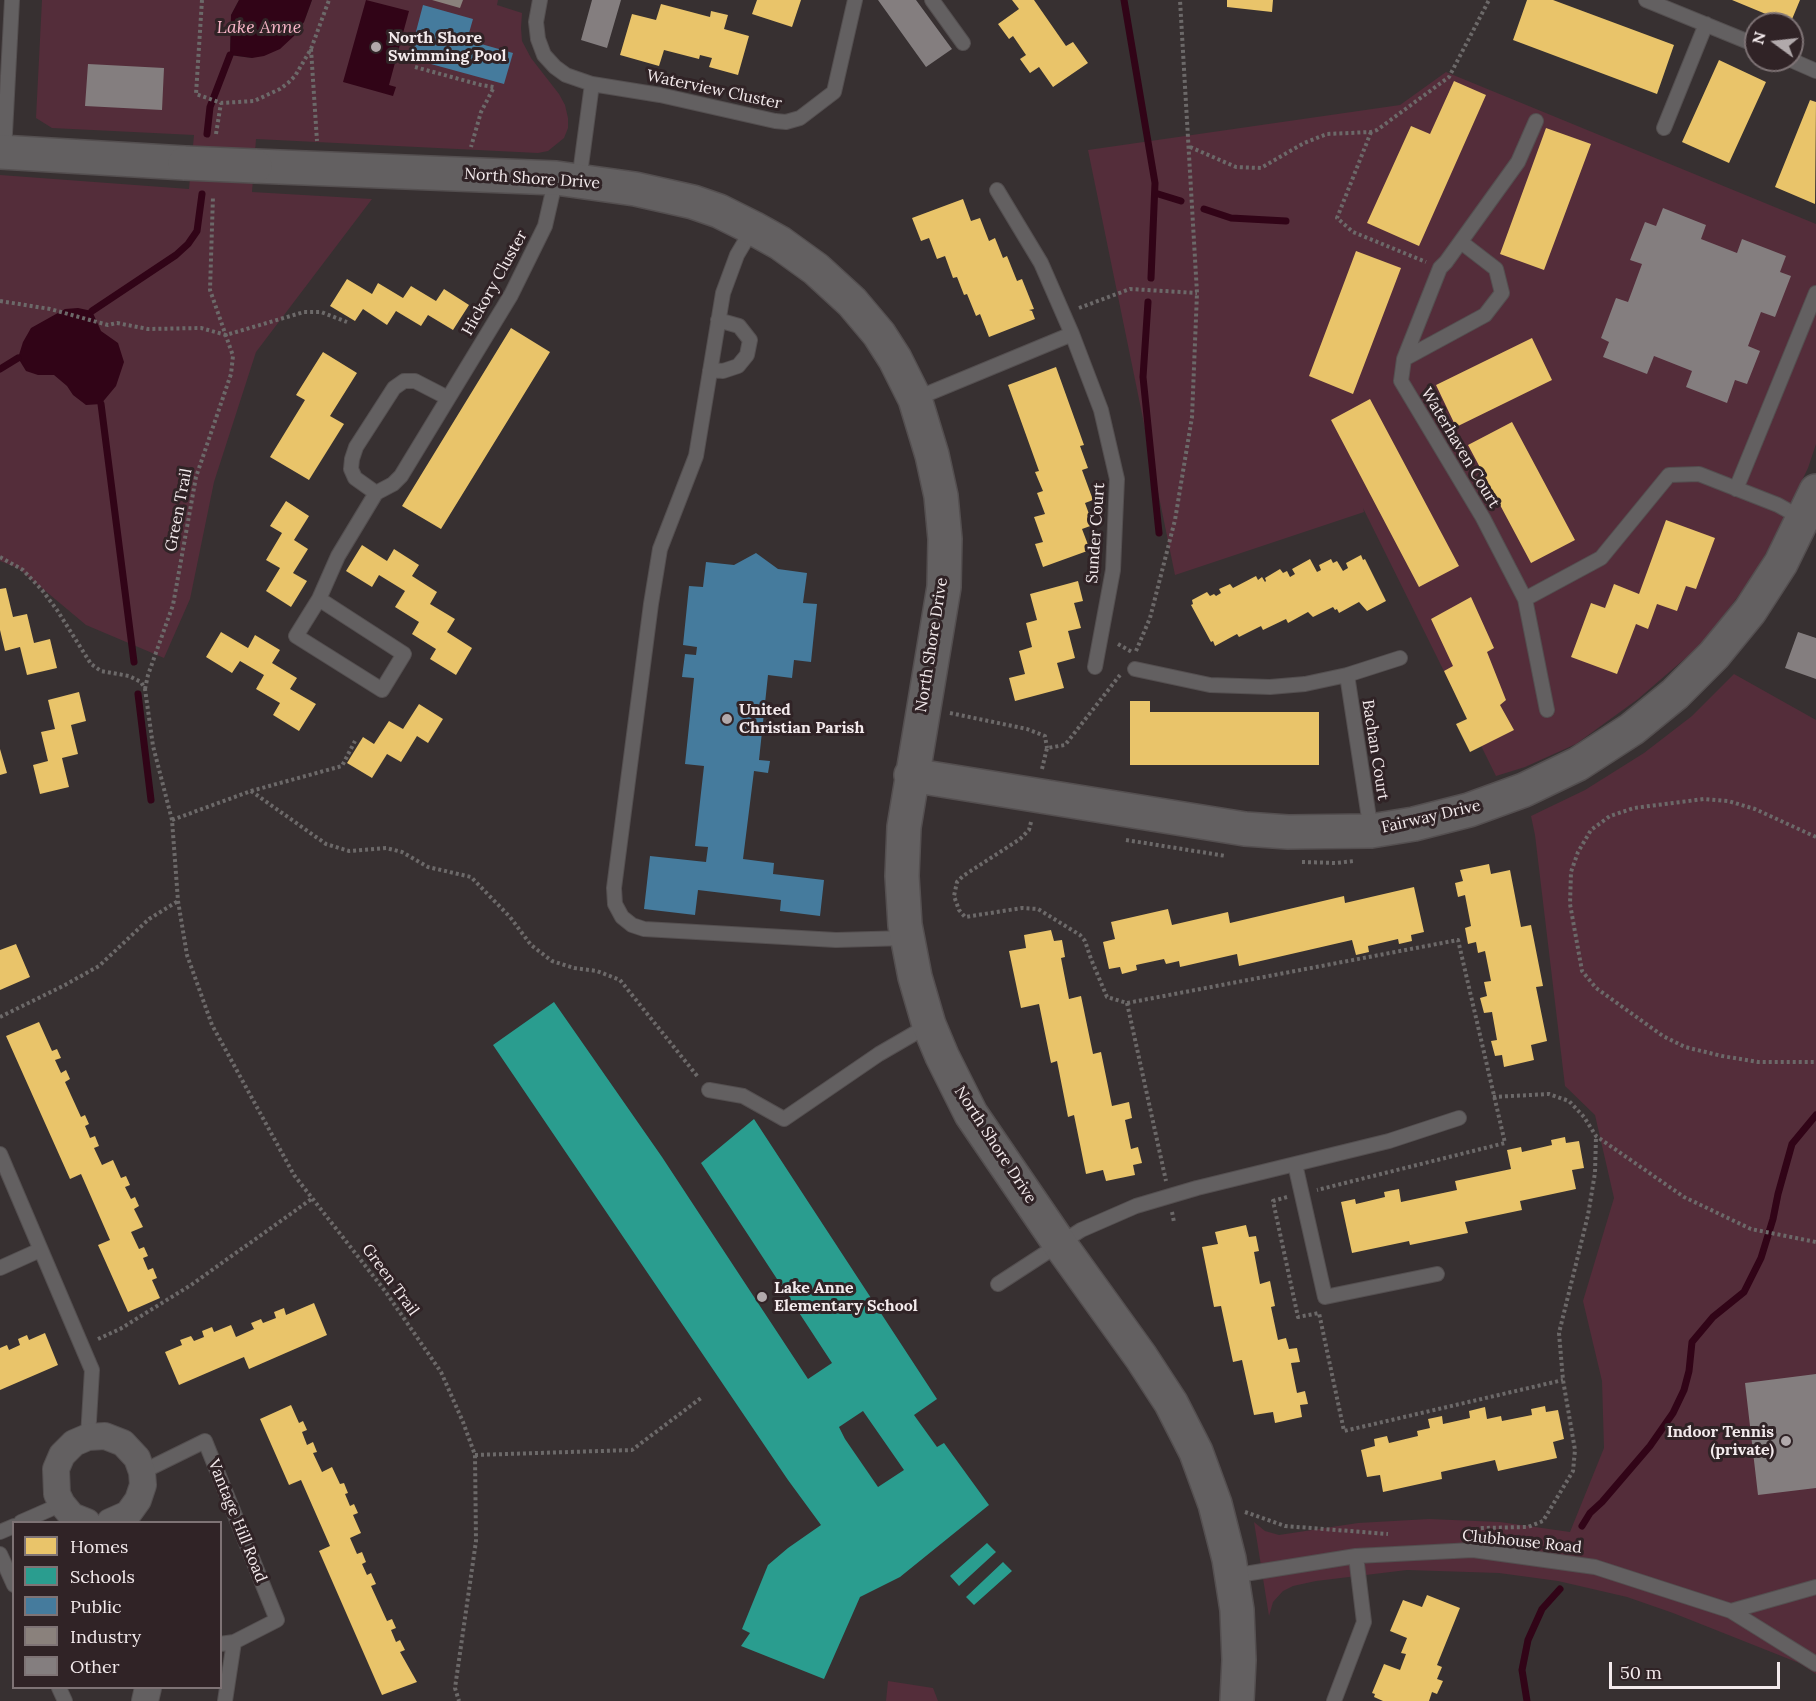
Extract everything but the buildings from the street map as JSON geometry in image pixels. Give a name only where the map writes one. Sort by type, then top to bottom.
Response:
[{"type":"street","name":"North Shore Drive","points":[[2,152],[185,163],[568,179],[635,189],[693,202],[725,214],[780,243],[816,269],[852,302],[879,334],[895,358],[915,399],[932,455],[941,496],[945,539],[944,587],[904,826],[902,876],[907,938],[915,977],[929,1025],[971,1114],[1059,1243],[1141,1357],[1171,1403],[1196,1452],[1215,1504],[1232,1576],[1239,1650],[1237,1701]]},
{"type":"street","name":"Fairway Drive","points":[[911,775],[1245,829],[1307,833],[1371,831],[1414,824],[1470,810],[1524,790],[1578,764],[1632,729],[1683,687],[1714,655],[1750,611],[1812,511]]},
{"type":"street","points":[[84,1521],[72,1516],[62,1504],[57,1494],[56,1469],[62,1455],[74,1443],[88,1437],[105,1436],[123,1443],[137,1458],[142,1472],[143,1485],[138,1500],[128,1514],[114,1521]]},
{"type":"lane","points":[[2,152],[12,0]]},
{"type":"lane","name":"Waterview Cluster","points":[[540,0],[536,22],[538,39],[544,55],[566,75],[592,84],[660,95],[786,122],[800,118],[834,92],[855,0]]},
{"type":"lane","points":[[932,0],[963,43]]},
{"type":"lane","points":[[1647,0],[1744,40]]},
{"type":"lane","points":[[1664,128],[1706,24]]},
{"type":"lane","points":[[568,179],[592,84]]},
{"type":"lane","name":"Waterhaven Court","points":[[1536,122],[1518,162],[1440,268],[1404,359],[1401,381],[1483,518],[1525,599],[1547,710]]},
{"type":"lane","name":"Hickory Cluster","points":[[319,599],[404,654],[382,690],[296,636],[319,599],[338,556],[376,493],[393,484],[401,476],[511,295],[533,252],[549,213],[568,179]]},
{"type":"lane","name":"Sunder Court","points":[[997,190],[1041,263],[1072,334],[1101,410],[1117,479],[1113,570],[1095,667]]},
{"type":"lane","points":[[753,228],[737,255],[729,275],[718,320],[696,456],[660,549],[615,878],[615,904],[622,917],[632,925],[644,929],[836,940],[907,938]]},
{"type":"lane","points":[[1404,359],[1485,315],[1502,293],[1496,269],[1461,242]]},
{"type":"lane","points":[[1736,489],[1816,293]]},
{"type":"lane","points":[[710,370],[723,371],[738,366],[747,356],[750,340],[739,326],[718,320]]},
{"type":"lane","points":[[915,399],[1072,334]]},
{"type":"lane","points":[[376,493],[355,478],[351,469],[351,459],[394,388],[404,381],[415,381],[448,398]]},
{"type":"lane","points":[[1525,599],[1601,558],[1669,476],[1699,474],[1778,505],[1812,511]]},
{"type":"lane","points":[[1129,667],[1210,685],[1270,687],[1305,684],[1347,675],[1400,658]]},
{"type":"lane","name":"Bachan Court","points":[[1347,675],[1371,831]]},
{"type":"lane","points":[[709,1090],[743,1096],[784,1119],[879,1054],[929,1025]]},
{"type":"lane","points":[[998,1284],[1059,1243],[1109,1216],[1169,1196],[1389,1141],[1459,1118]]},
{"type":"lane","points":[[0,1154],[92,1370],[88,1437]]},
{"type":"lane","points":[[1295,1164],[1325,1298],[1437,1274]]},
{"type":"lane","points":[[0,1268],[40,1250]]},
{"type":"lane","name":"Vantage Hill Road","points":[[142,1472],[205,1441],[277,1620],[227,1643],[225,1701]]},
{"type":"lane","points":[[23,1521],[62,1504]]},
{"type":"lane","name":"Clubhouse Road","points":[[1232,1576],[1356,1556],[1473,1550],[1562,1562],[1595,1567],[1731,1611],[1816,1664]]},
{"type":"lane","points":[[0,1554],[12,1581]]},
{"type":"lane","points":[[1334,1701],[1364,1622],[1356,1556]]},
{"type":"lane","points":[[1731,1611],[1816,1587]]},
{"type":"path","points":[[202,0],[196,94],[221,104],[254,101],[280,89],[295,76],[311,49],[329,0]]},
{"type":"path","points":[[1047,748],[1065,746],[1129,667],[1150,618],[1175,520],[1192,417],[1197,293],[1180,0]]},
{"type":"path","points":[[1190,147],[1236,167],[1261,168],[1304,143],[1327,134],[1377,130],[1449,77],[1489,0]]},
{"type":"path","points":[[311,49],[317,142]]},
{"type":"path","points":[[415,67],[494,87],[481,112],[471,150]]},
{"type":"path","points":[[216,134],[221,104]]},
{"type":"path","points":[[1371,132],[1337,218],[1353,232],[1440,268]]},
{"type":"path","name":"Green Trail","points":[[213,196],[210,290],[233,356],[231,374],[196,477],[173,605],[148,675],[145,690],[153,746],[172,820],[178,901],[187,955],[212,1025],[294,1175],[385,1291],[441,1372],[475,1455],[476,1541],[455,1689],[459,1701]]},
{"type":"path","points":[[1063,314],[1130,289],[1197,293]]},
{"type":"path","points":[[0,301],[50,309],[108,325],[117,323],[148,329],[201,328],[226,335],[304,312],[321,312],[347,322]]},
{"type":"path","points":[[0,557],[23,570],[42,590],[91,664],[101,671],[129,676],[141,682],[145,690]]},
{"type":"path","points":[[948,713],[1027,729],[1045,736],[1047,748],[1041,768]]},
{"type":"path","points":[[172,820],[251,791],[342,766],[355,741]]},
{"type":"path","points":[[251,791],[326,844],[349,850],[386,848],[402,852],[428,867],[471,877],[510,916],[531,945],[552,961],[620,980],[709,1090]]},
{"type":"path","points":[[1816,837],[1755,809],[1728,801],[1704,799],[1634,808],[1610,816],[1591,830],[1570,872],[1570,904],[1582,971],[1596,988],[1663,1036],[1685,1047],[1758,1062],[1816,1062]]},
{"type":"path","points":[[1031,822],[1029,830],[1020,838],[957,882],[954,896],[959,910],[965,917],[1022,908],[1038,909],[1080,935],[1085,941],[1090,959],[1107,997],[1127,1003],[1458,940],[1495,1106]]},
{"type":"path","points":[[0,1017],[99,966],[149,919],[178,901]]},
{"type":"path","points":[[1127,1003],[1174,1222]]},
{"type":"path","points":[[1493,1097],[1549,1094],[1569,1101],[1584,1117],[1596,1137],[1684,1197],[1751,1229],[1816,1242]]},
{"type":"path","points":[[1459,1532],[1482,1528],[1528,1527],[1543,1521],[1573,1471],[1575,1450],[1563,1380],[1558,1333],[1588,1215],[1595,1173],[1596,1137]]},
{"type":"path","points":[[81,1346],[120,1329],[191,1285],[313,1198]]},
{"type":"path","points":[[475,1455],[632,1449],[701,1398]]},
{"type":"path","points":[[1243,1511],[1285,1526],[1390,1535]]},
{"type":"shaded area","points":[[42,0],[239,0],[231,15],[230,55],[252,58],[304,22],[312,0],[498,0],[497,5],[522,13],[522,41],[531,58],[559,94],[568,118],[568,128],[564,138],[548,151],[538,153],[256,139],[252,192],[372,199],[256,352],[214,482],[190,599],[164,658],[86,625],[18,568],[0,561],[0,175],[189,189],[194,135],[52,128],[36,118]]},
{"type":"shaded area","points":[[1446,72],[1816,224],[1816,444],[1808,468],[1770,546],[1751,579],[1703,643],[1638,699],[1576,744],[1525,767],[1496,776],[1363,508],[1364,512],[1175,575],[1088,150],[1400,105]]},
{"type":"shaded area","points":[[1734,674],[1816,720],[1816,1674],[1799,1663],[1627,1597],[1558,1581],[1499,1573],[1407,1570],[1316,1581],[1293,1586],[1283,1591],[1273,1602],[1269,1616],[1254,1522],[1265,1531],[1279,1535],[1358,1523],[1429,1519],[1500,1522],[1570,1532],[1604,1448],[1602,1381],[1583,1301],[1614,1198],[1595,1115],[1565,1086],[1531,816],[1585,790],[1644,753],[1692,716]]},
{"type":"shaded area","points":[[888,1681],[933,1688],[938,1701],[886,1701]]},
{"type":"water","name":"Lake Anne","points":[[239,0],[312,0],[304,22],[294,36],[280,49],[252,58],[230,55],[231,15]]},
{"type":"water","name":"North Shore Swimming Pool","points":[[366,0],[409,11],[389,85],[396,87],[393,96],[343,82]]},
{"type":"water","points":[[78,308],[92,311],[101,331],[118,343],[124,362],[116,386],[101,404],[86,405],[54,375],[38,375],[26,371],[18,358],[31,328],[65,309]]},
{"type":"waterway","points":[[1124,0],[1155,183],[1151,278]]},
{"type":"waterway","points":[[207,134],[210,107],[230,55]]},
{"type":"waterway","points":[[1155,193],[1181,201]]},
{"type":"waterway","points":[[92,311],[176,255],[188,244],[197,231],[202,194]]},
{"type":"waterway","points":[[1204,209],[1231,218],[1286,221]]},
{"type":"waterway","points":[[1148,302],[1143,377],[1159,533]]},
{"type":"waterway","points":[[0,369],[18,358]]},
{"type":"waterway","points":[[101,404],[134,662]]},
{"type":"waterway","points":[[138,694],[151,800]]},
{"type":"waterway","points":[[1582,1526],[1590,1513],[1650,1446],[1673,1413],[1684,1390],[1689,1371],[1692,1342],[1713,1317],[1744,1292],[1761,1258],[1792,1144],[1816,1115]]},
{"type":"waterway","points":[[1527,1701],[1522,1670],[1528,1640],[1542,1609],[1560,1589]]},
{"type":"place","name":"North Shore Swimming Pool","points":[[376,47]]},
{"type":"place","name":"United Christian Parish","points":[[727,719]]},
{"type":"place","name":"Lake Anne Elementary School","points":[[762,1297]]},
{"type":"place","name":"Indoor Tennis (private)","points":[[1786,1441]]}]
